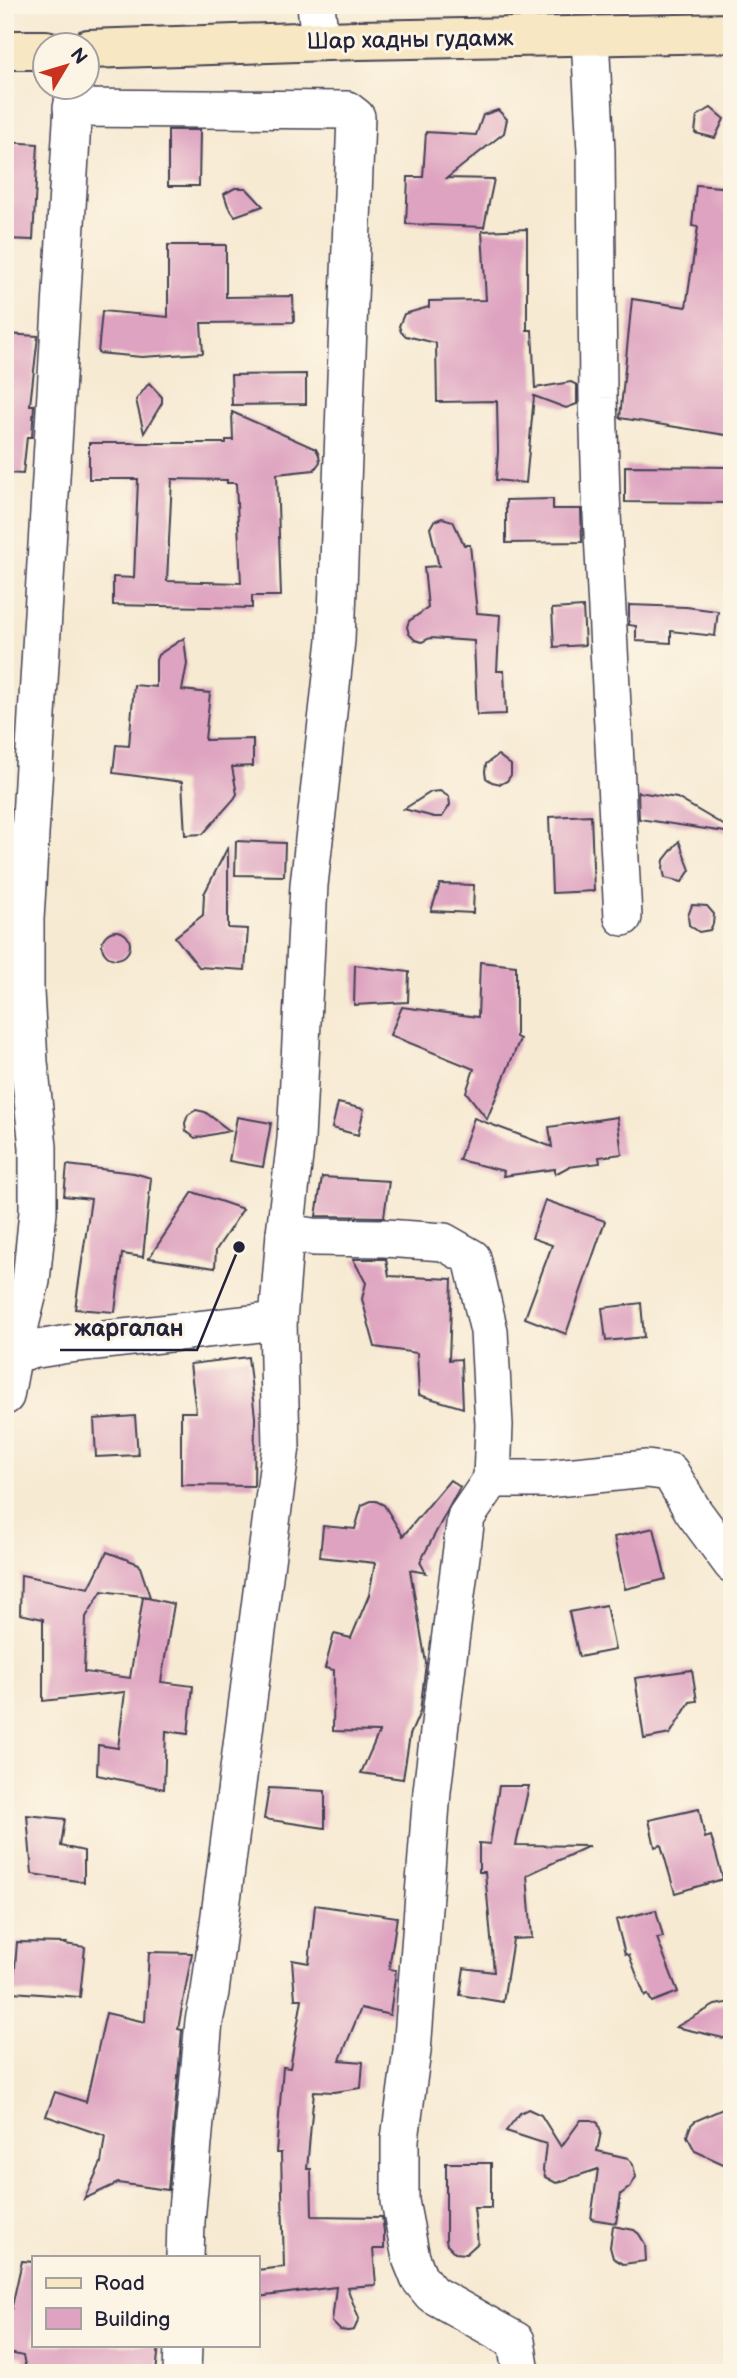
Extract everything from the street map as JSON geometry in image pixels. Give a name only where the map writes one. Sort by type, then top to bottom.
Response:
[{"type":"main road","name":"Шар хадны гудамж","points":[[102,47],[318,23],[590,37],[732,33]]},
{"type":"main road","points":[[5,50],[32,50]]},
{"type":"street","points":[[590,37],[597,164],[601,495],[623,917]]},
{"type":"street","points":[[102,99],[347,110],[356,117],[336,640],[309,885],[296,1139],[278,1321],[281,1446],[211,1992],[204,2021],[185,2256]]},
{"type":"street","points":[[5,1396],[9,1354],[31,1281],[38,1212],[38,1147],[28,1051],[25,919],[73,102]]},
{"type":"street","points":[[285,1233],[314,1237],[444,1242],[472,1258],[489,1331],[494,1425],[492,1479],[466,1517],[447,1665],[432,1791],[412,2051],[400,2139],[400,2201],[411,2258],[419,2278],[432,2294],[516,2341],[521,2373]]},
{"type":"street","points":[[9,1354],[278,1321]]},
{"type":"street","points":[[492,1479],[545,1479],[647,1469],[670,1472],[693,1511],[732,1564]]},
{"type":"street","points":[[182,2373],[183,2346]]},
{"type":"building","points":[[711,108],[724,119],[715,138],[695,133],[697,116]]},
{"type":"building","points":[[498,110],[507,119],[504,133],[447,178],[494,179],[484,227],[406,224],[408,177],[423,177],[426,132],[476,135],[483,115]]},
{"type":"building","points":[[168,130],[200,130],[199,186],[168,186]]},
{"type":"building","points":[[5,142],[38,144],[33,240],[5,239]]},
{"type":"building","points":[[696,185],[732,188],[732,436],[620,418],[632,299],[686,307],[698,227],[692,226]]},
{"type":"building","points":[[235,188],[246,188],[263,206],[235,216],[224,194]]},
{"type":"building","points":[[527,229],[527,330],[532,330],[535,388],[571,382],[577,385],[577,404],[566,408],[534,396],[526,483],[496,480],[497,401],[437,402],[436,343],[406,336],[399,326],[404,314],[429,307],[429,301],[486,300],[482,231]]},
{"type":"building","points":[[168,245],[226,245],[226,297],[293,296],[294,322],[201,323],[203,353],[142,357],[98,353],[102,311],[168,317]]},
{"type":"building","points":[[5,334],[38,336],[30,405],[34,405],[32,437],[27,437],[23,474],[5,473]]},
{"type":"building","points":[[306,374],[306,404],[232,405],[231,375]]},
{"type":"building","points":[[149,383],[162,397],[162,403],[144,433],[136,400]]},
{"type":"building","points":[[232,412],[316,449],[319,455],[320,462],[314,470],[277,474],[281,596],[252,596],[252,608],[113,605],[113,577],[134,578],[138,479],[89,479],[89,443],[226,443],[226,440],[233,440]],"holes":[[[172,479],[227,480],[227,483],[236,483],[241,583],[167,581]]]},
{"type":"building","points":[[625,466],[732,467],[732,503],[625,502]]},
{"type":"building","points":[[553,499],[553,509],[581,509],[582,542],[506,543],[506,500]]},
{"type":"building","points":[[442,518],[453,521],[464,545],[470,545],[477,613],[500,615],[497,671],[504,671],[506,714],[477,715],[474,641],[430,638],[422,642],[409,634],[409,621],[428,608],[424,567],[439,566],[430,528],[434,521]]},
{"type":"building","points":[[629,605],[718,611],[715,636],[671,631],[671,643],[636,641],[636,626],[629,625]]},
{"type":"building","points":[[583,607],[585,645],[554,647],[552,609]]},
{"type":"building","points":[[184,638],[187,664],[182,690],[210,693],[205,740],[253,739],[253,766],[232,767],[237,794],[234,799],[203,834],[185,835],[182,782],[113,773],[116,745],[129,746],[134,685],[156,687],[158,655]]},
{"type":"building","points":[[498,755],[511,765],[511,775],[501,784],[486,778],[485,772],[486,764]]},
{"type":"building","points":[[440,791],[449,797],[450,805],[442,817],[404,809],[431,792]]},
{"type":"building","points":[[638,792],[677,798],[732,830],[732,833],[639,819]]},
{"type":"building","points":[[591,815],[594,891],[552,893],[549,817]]},
{"type":"building","points":[[236,841],[285,843],[284,876],[235,875]]},
{"type":"building","points":[[679,841],[690,870],[682,882],[665,878],[663,869],[664,860]]},
{"type":"building","points":[[228,847],[228,928],[248,929],[245,970],[199,967],[175,937],[203,915],[204,894]]},
{"type":"building","points":[[440,884],[474,885],[473,913],[431,911]]},
{"type":"building","points":[[692,905],[707,906],[714,914],[710,930],[699,932],[689,925],[688,916]]},
{"type":"building","points":[[116,931],[126,935],[130,945],[126,955],[116,959],[106,955],[102,945],[106,935]]},
{"type":"building","points":[[480,962],[516,966],[516,1037],[520,1039],[487,1119],[466,1092],[474,1069],[390,1035],[402,1007],[478,1017]]},
{"type":"building","points":[[355,965],[409,972],[408,1002],[354,1005]]},
{"type":"building","points":[[338,1103],[364,1109],[358,1135],[332,1128]]},
{"type":"building","points":[[196,1110],[205,1112],[230,1131],[195,1138],[186,1131],[185,1123],[188,1115]]},
{"type":"building","points":[[237,1117],[271,1123],[263,1167],[229,1161]]},
{"type":"building","points":[[617,1117],[622,1154],[599,1157],[600,1163],[568,1167],[555,1174],[555,1169],[503,1176],[504,1171],[459,1160],[474,1118],[552,1147],[549,1127]]},
{"type":"building","points":[[67,1165],[134,1173],[151,1178],[143,1257],[122,1254],[115,1312],[75,1309],[91,1199],[64,1196]]},
{"type":"building","points":[[322,1177],[389,1181],[384,1217],[316,1216]]},
{"type":"building","points":[[193,1192],[243,1209],[216,1250],[215,1268],[149,1258]]},
{"type":"building","points":[[545,1200],[605,1221],[566,1334],[525,1318],[552,1245],[532,1238]]},
{"type":"building","points":[[353,1259],[386,1259],[389,1276],[452,1279],[449,1360],[461,1359],[463,1408],[419,1395],[417,1353],[375,1347],[362,1299],[366,1283]]},
{"type":"building","points":[[641,1303],[644,1337],[606,1341],[602,1308]]},
{"type":"building","points":[[248,1357],[255,1417],[254,1486],[181,1485],[181,1412],[196,1412],[190,1364]]},
{"type":"building","points":[[135,1416],[138,1455],[96,1457],[94,1419]]},
{"type":"building","points":[[450,1480],[460,1487],[420,1562],[426,1573],[410,1570],[426,1663],[420,1712],[410,1735],[403,1779],[361,1773],[379,1732],[333,1731],[334,1670],[325,1668],[334,1634],[351,1638],[369,1595],[375,1563],[320,1557],[323,1526],[355,1529],[362,1505],[376,1501],[384,1505],[403,1536]]},
{"type":"building","points":[[654,1528],[666,1579],[625,1589],[614,1537]]},
{"type":"building","points":[[107,1552],[139,1564],[150,1597],[102,1591],[86,1617],[84,1672],[130,1678],[143,1597],[174,1604],[161,1682],[193,1686],[188,1734],[166,1731],[164,1789],[97,1775],[98,1745],[118,1748],[125,1692],[43,1701],[43,1619],[20,1614],[21,1575],[89,1588]]},
{"type":"building","points":[[606,1605],[615,1650],[579,1657],[569,1612]]},
{"type":"building","points":[[692,1670],[697,1701],[690,1702],[670,1734],[644,1739],[635,1678]]},
{"type":"building","points":[[499,1786],[529,1786],[516,1845],[589,1846],[527,1875],[532,1938],[513,1939],[503,2002],[460,1995],[464,1968],[494,1972],[485,1872],[479,1872],[479,1843],[490,1844]]},
{"type":"building","points":[[269,1788],[325,1791],[325,1828],[264,1819]]},
{"type":"building","points":[[699,1809],[705,1838],[711,1836],[723,1879],[675,1893],[661,1845],[655,1847],[649,1820]]},
{"type":"building","points":[[27,1815],[65,1819],[61,1846],[84,1851],[84,1882],[32,1874]]},
{"type":"building","points":[[315,1905],[397,1917],[389,1969],[396,1970],[390,2015],[361,2008],[340,2060],[363,2062],[361,2088],[334,2092],[314,2091],[307,2169],[311,2169],[312,2216],[382,2217],[384,2231],[384,2249],[373,2249],[376,2285],[347,2287],[359,2319],[354,2330],[348,2331],[340,2330],[332,2322],[336,2287],[259,2297],[259,2270],[284,2267],[281,2153],[276,2153],[283,2067],[290,2068],[302,1999],[295,1999],[292,1960],[309,1963]]},
{"type":"building","points":[[656,1910],[663,1937],[657,1938],[678,1992],[652,2002],[648,1995],[645,1996],[629,1955],[625,1954],[616,1920]]},
{"type":"building","points":[[17,1942],[66,1943],[85,1947],[80,1997],[13,1992]]},
{"type":"building","points":[[149,1952],[192,1953],[178,2029],[182,2030],[168,2190],[118,2183],[84,2199],[101,2163],[105,2136],[46,2116],[55,2092],[86,2102],[106,2013],[145,2022]]},
{"type":"building","points":[[732,2002],[732,2040],[676,2027],[715,2005]]},
{"type":"building","points":[[732,2105],[732,2168],[695,2151],[687,2136],[695,2121]]},
{"type":"building","points":[[528,2109],[541,2115],[561,2147],[581,2120],[592,2120],[598,2123],[601,2132],[597,2151],[628,2158],[636,2177],[630,2187],[621,2194],[616,2223],[591,2219],[598,2169],[556,2183],[545,2177],[543,2170],[546,2144],[506,2131],[520,2113]]},
{"type":"building","points":[[446,2163],[491,2163],[491,2208],[474,2208],[478,2243],[466,2254],[455,2253],[447,2245]]},
{"type":"building","points":[[613,2226],[634,2230],[639,2234],[645,2244],[646,2261],[623,2264],[613,2258],[610,2247]]},
{"type":"building","points":[[22,2261],[32,2262],[32,2346],[159,2346],[156,2373],[27,2373],[23,2356],[5,2352],[5,2338]]},
{"type":"place","name":"жаргалан","points":[[239,1247]]}]
